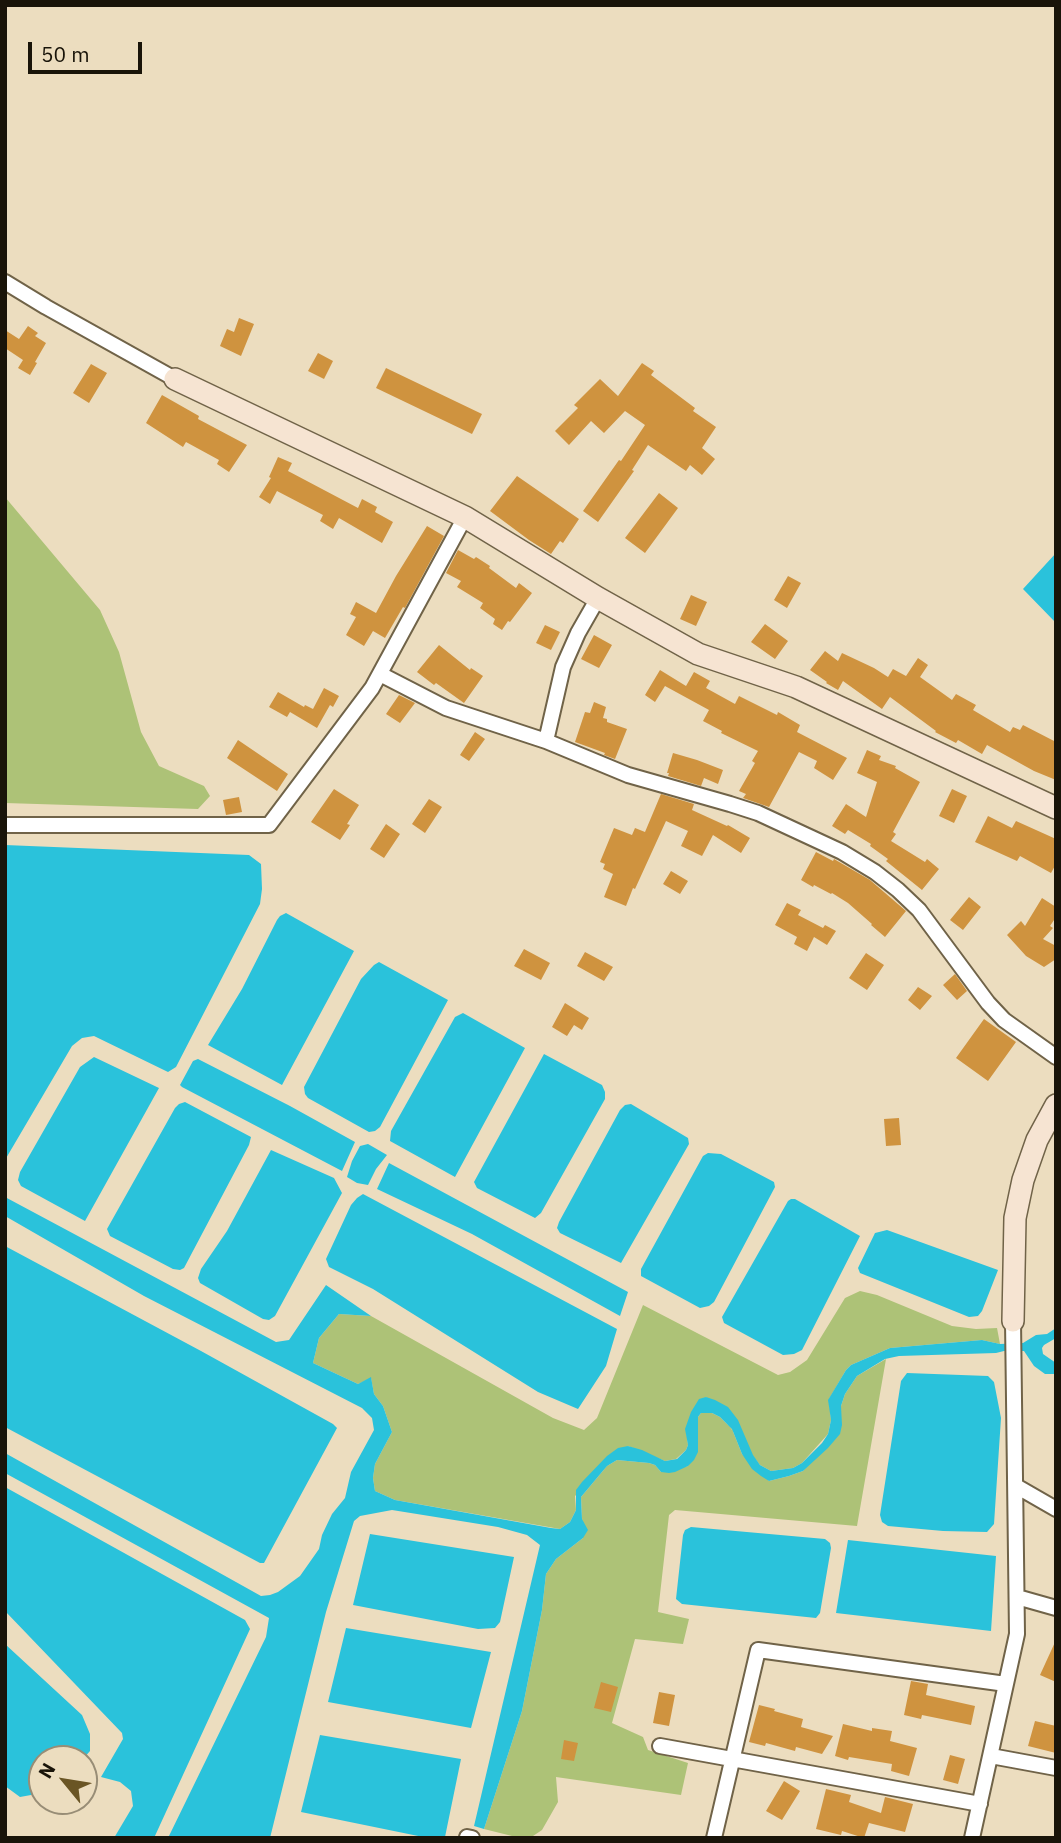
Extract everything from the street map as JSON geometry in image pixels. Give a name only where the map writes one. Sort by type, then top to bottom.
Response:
[{"type":"street","points":[[5,282],[175,379],[465,517],[598,598],[698,654],[796,687],[1056,808]]},
{"type":"street","points":[[5,825],[270,825],[372,688],[465,517]]},
{"type":"street","points":[[546,741],[563,667],[598,598]]},
{"type":"street","points":[[380,674],[446,708],[546,741],[628,775],[758,813],[842,852],[898,890],[919,910],[988,1003],[1004,1020],[1056,1057]]},
{"type":"street","points":[[972,1838],[1017,1634],[1013,1321],[1015,1218],[1023,1180],[1037,1140],[1056,1105]]},
{"type":"street","points":[[1016,1486],[1056,1509]]},
{"type":"street","points":[[1017,1597],[1056,1608]]},
{"type":"street","points":[[714,1838],[758,1650],[1006,1684]]},
{"type":"street","points":[[660,1746],[980,1804]]},
{"type":"street","points":[[991,1756],[1056,1768]]},
{"type":"green space","points":[[5,497],[100,610],[119,652],[141,732],[159,766],[204,786],[210,796],[198,809],[5,803]]},
{"type":"green space","points":[[860,1291],[877,1295],[952,1326],[997,1328],[1000,1344],[982,1340],[890,1348],[851,1365],[829,1399],[831,1420],[828,1434],[802,1463],[793,1468],[771,1471],[760,1465],[706,1397],[686,1429],[686,1450],[676,1459],[665,1461],[628,1446],[575,1496],[576,1510],[570,1522],[560,1529],[395,1500],[375,1491],[375,1464],[392,1432],[383,1406],[374,1394],[371,1378],[358,1384],[313,1363],[319,1338],[339,1314],[371,1316],[553,1418],[584,1430],[597,1418],[643,1305],[778,1375],[790,1372],[807,1360],[845,1298]]},
{"type":"green space","points":[[886,1359],[857,1526],[675,1510],[669,1515],[658,1612],[689,1619],[683,1644],[635,1639],[612,1723],[643,1737],[648,1750],[688,1763],[681,1795],[556,1777],[558,1802],[542,1830],[530,1838],[520,1838],[484,1829],[522,1711],[542,1610],[546,1574],[556,1559],[583,1538],[581,1497],[607,1466],[617,1460],[649,1463],[661,1472],[688,1466],[698,1417],[701,1413],[712,1413],[732,1429],[742,1454],[769,1481],[803,1471],[841,1425],[841,1406],[845,1394],[857,1376]]},
{"type":"water","points":[[1056,553],[1056,623],[1023,589]]},
{"type":"water","points":[[5,845],[249,855],[261,864],[262,889],[260,904],[176,1067],[168,1072],[94,1036],[82,1038],[72,1046],[5,1160]]},
{"type":"water","points":[[286,913],[354,951],[282,1085],[208,1045],[242,989],[277,920]]},
{"type":"water","points":[[379,962],[448,1000],[380,1127],[369,1132],[308,1098],[304,1087],[361,979]]},
{"type":"water","points":[[463,1013],[525,1048],[455,1177],[390,1141],[391,1131],[455,1017]]},
{"type":"water","points":[[544,1054],[602,1085],[605,1099],[541,1213],[535,1218],[477,1188],[474,1182]]},
{"type":"water","points":[[94,1057],[159,1088],[85,1221],[21,1186],[18,1180],[80,1067]]},
{"type":"water","points":[[198,1059],[355,1142],[342,1171],[182,1087],[180,1085],[193,1061]]},
{"type":"water","points":[[185,1102],[251,1137],[184,1268],[180,1270],[173,1269],[110,1236],[107,1229],[175,1108]]},
{"type":"water","points":[[631,1104],[688,1138],[689,1144],[621,1263],[560,1233],[557,1228],[620,1110]]},
{"type":"water","points":[[368,1144],[387,1155],[368,1185],[347,1177],[360,1146]]},
{"type":"water","points":[[271,1150],[334,1178],[342,1193],[275,1316],[269,1320],[200,1283],[198,1278]]},
{"type":"water","points":[[708,1153],[721,1154],[774,1182],[775,1187],[714,1302],[700,1308],[641,1276],[641,1269],[703,1156]]},
{"type":"water","points":[[389,1163],[628,1292],[620,1316],[472,1234],[377,1189]]},
{"type":"water","points":[[363,1194],[617,1329],[606,1366],[578,1409],[538,1392],[373,1289],[329,1267],[326,1259],[351,1205]]},
{"type":"water","points":[[5,1197],[276,1342],[289,1340],[326,1285],[371,1316],[339,1314],[319,1338],[313,1363],[358,1384],[371,1377],[374,1394],[383,1406],[392,1432],[375,1464],[375,1491],[395,1500],[551,1528],[560,1529],[570,1522],[576,1510],[576,1490],[607,1456],[618,1448],[628,1446],[665,1461],[677,1459],[688,1445],[685,1429],[699,1399],[706,1397],[728,1407],[738,1420],[753,1455],[760,1465],[771,1471],[793,1468],[822,1443],[828,1434],[831,1420],[828,1400],[846,1370],[851,1365],[890,1348],[982,1340],[1000,1344],[1023,1343],[1056,1328],[1056,1338],[1042,1348],[1043,1354],[1056,1363],[1056,1374],[1045,1374],[1034,1366],[1024,1351],[899,1356],[885,1359],[857,1376],[845,1394],[841,1406],[840,1434],[803,1471],[769,1481],[761,1476],[752,1469],[742,1454],[732,1429],[712,1413],[701,1413],[698,1417],[698,1452],[688,1466],[669,1473],[661,1472],[649,1463],[617,1460],[607,1466],[581,1497],[582,1519],[588,1530],[583,1538],[556,1559],[546,1574],[542,1610],[522,1711],[484,1829],[474,1826],[540,1545],[527,1535],[498,1527],[392,1510],[360,1516],[354,1521],[326,1612],[270,1838],[168,1838],[266,1637],[269,1618],[5,1473],[5,1453],[261,1596],[278,1592],[300,1576],[319,1549],[332,1514],[345,1498],[351,1472],[374,1430],[372,1418],[362,1408],[144,1296],[5,1216]]},
{"type":"water","points":[[791,1199],[860,1236],[802,1350],[783,1355],[724,1323],[722,1317]]},
{"type":"water","points":[[887,1230],[998,1270],[978,1316],[969,1317],[860,1273],[858,1268],[875,1233]]},
{"type":"water","points":[[5,1246],[201,1351],[337,1428],[264,1563],[5,1427]]},
{"type":"water","points":[[907,1373],[988,1376],[994,1382],[1001,1418],[994,1524],[987,1532],[888,1526],[882,1522],[880,1515],[901,1381]]},
{"type":"water","points":[[5,1487],[245,1620],[250,1629],[154,1838],[114,1838],[133,1806],[131,1791],[120,1782],[101,1777],[123,1739],[122,1733],[5,1611]]},
{"type":"water","points":[[691,1527],[825,1539],[831,1548],[820,1613],[816,1618],[682,1604],[676,1599],[683,1535],[685,1530]]},
{"type":"water","points":[[370,1534],[514,1557],[500,1622],[495,1628],[478,1629],[353,1605]]},
{"type":"water","points":[[848,1540],[996,1556],[991,1631],[836,1613]]},
{"type":"water","points":[[346,1628],[491,1652],[471,1728],[328,1702]]},
{"type":"water","points":[[5,1644],[82,1715],[90,1734],[90,1745],[28,1745],[28,1796],[20,1797],[5,1786]]},
{"type":"water","points":[[320,1735],[461,1759],[445,1837],[428,1838],[301,1812]]},
{"type":"building","points":[[239,318],[254,324],[241,356],[220,346],[227,329],[234,332]]},
{"type":"building","points":[[28,326],[38,333],[35,336],[46,343],[30,375],[18,368],[23,360],[5,348],[5,330],[19,339]]},
{"type":"building","points":[[318,353],[333,361],[324,379],[308,371]]},
{"type":"building","points":[[642,363],[654,371],[651,375],[716,427],[702,448],[715,459],[702,475],[690,465],[686,471],[648,445],[632,470],[634,471],[598,522],[583,511],[645,425],[625,411],[604,433],[591,421],[569,445],[555,431],[578,408],[574,405],[600,379],[618,396]]},
{"type":"building","points":[[91,364],[107,373],[89,403],[73,393]]},
{"type":"building","points":[[386,368],[482,414],[472,434],[376,388]]},
{"type":"building","points":[[162,395],[199,416],[198,419],[247,445],[229,472],[217,464],[219,460],[186,442],[183,447],[146,423]]},
{"type":"building","points":[[278,457],[292,463],[288,471],[358,508],[362,499],[377,507],[375,512],[393,522],[382,543],[339,518],[333,529],[320,521],[323,515],[277,491],[270,504],[259,497],[271,478],[269,477]]},
{"type":"building","points":[[517,476],[579,519],[563,543],[560,541],[551,554],[490,511]]},
{"type":"building","points":[[659,493],[678,508],[645,553],[625,538]]},
{"type":"building","points":[[427,526],[444,536],[405,608],[403,607],[385,638],[373,631],[364,646],[346,635],[356,617],[350,614],[356,602],[376,613]]},
{"type":"building","points":[[458,550],[490,566],[489,568],[516,588],[519,583],[532,593],[502,630],[493,624],[495,619],[480,608],[483,603],[457,587],[461,581],[446,573]]},
{"type":"building","points":[[788,576],[801,583],[787,608],[774,600]]},
{"type":"building","points":[[691,595],[707,602],[696,626],[680,619]]},
{"type":"building","points":[[765,624],[788,641],[775,659],[751,642]]},
{"type":"building","points":[[545,625],[560,632],[551,650],[536,643]]},
{"type":"building","points":[[594,635],[612,645],[599,668],[581,659]]},
{"type":"building","points":[[439,645],[470,670],[471,668],[483,676],[464,703],[417,672]]},
{"type":"building","points":[[825,651],[838,661],[842,653],[888,677],[893,669],[906,676],[918,658],[928,665],[920,677],[952,700],[956,694],[976,705],[973,710],[1010,732],[1013,727],[1020,730],[1023,725],[1056,742],[1056,780],[987,745],[982,754],[958,740],[956,743],[935,732],[890,697],[882,709],[843,681],[838,690],[810,670]]},
{"type":"building","points":[[660,670],[686,686],[694,672],[710,681],[706,688],[735,704],[739,696],[777,715],[778,712],[800,725],[797,732],[847,758],[833,780],[814,768],[817,761],[799,752],[769,807],[743,798],[746,794],[739,791],[755,763],[752,761],[758,751],[703,721],[709,710],[665,686],[655,702],[645,695]]},
{"type":"building","points":[[324,688],[339,696],[333,707],[330,705],[317,728],[290,712],[287,717],[269,707],[278,692],[304,707],[305,705],[313,709]]},
{"type":"building","points":[[399,695],[415,703],[400,723],[386,714]]},
{"type":"building","points":[[594,702],[606,707],[603,718],[607,719],[607,722],[627,729],[615,759],[575,742],[585,712],[590,713]]},
{"type":"building","points":[[475,732],[485,739],[469,761],[460,755]]},
{"type":"building","points":[[238,740],[288,774],[277,791],[227,758]]},
{"type":"building","points":[[867,750],[881,756],[879,760],[896,766],[895,768],[920,782],[893,832],[896,834],[891,841],[925,862],[927,859],[939,869],[922,890],[886,861],[888,859],[870,846],[871,844],[848,830],[845,834],[832,826],[846,804],[866,817],[877,782],[857,773]]},
{"type":"building","points":[[673,753],[723,770],[718,784],[704,778],[701,786],[668,776]]},
{"type":"building","points":[[334,789],[359,805],[340,840],[311,822]]},
{"type":"building","points":[[952,789],[967,796],[954,823],[939,816]]},
{"type":"building","points":[[661,794],[694,804],[692,810],[728,825],[750,838],[741,853],[713,835],[702,856],[681,846],[688,831],[666,821],[626,906],[604,897],[613,874],[603,869],[605,864],[600,862],[614,828],[632,835],[635,828],[645,832]]},
{"type":"building","points":[[239,797],[242,812],[226,815],[223,800]]},
{"type":"building","points":[[429,799],[442,807],[425,833],[412,824]]},
{"type":"building","points":[[988,816],[1012,828],[1016,821],[1056,839],[1056,864],[1051,873],[1020,856],[1017,861],[975,842]]},
{"type":"building","points":[[386,824],[400,834],[384,858],[370,849]]},
{"type":"building","points":[[816,852],[870,880],[906,911],[885,937],[848,903],[801,880]]},
{"type":"building","points":[[671,871],[688,881],[680,894],[663,884]]},
{"type":"building","points":[[969,897],[981,907],[963,930],[950,920]]},
{"type":"building","points":[[1042,898],[1056,907],[1056,917],[1050,926],[1053,928],[1043,939],[1056,946],[1056,959],[1044,967],[1026,956],[1007,935],[1021,921],[1025,926]]},
{"type":"building","points":[[787,903],[801,910],[798,915],[823,928],[825,925],[836,931],[827,945],[814,937],[807,951],[794,944],[797,937],[775,925]]},
{"type":"building","points":[[524,949],[550,963],[541,980],[514,966]]},
{"type":"building","points":[[585,952],[613,967],[604,981],[577,966]]},
{"type":"building","points":[[866,953],[884,965],[867,990],[849,978]]},
{"type":"building","points":[[955,974],[967,991],[957,1000],[943,985]]},
{"type":"building","points":[[918,987],[932,996],[920,1010],[908,1000]]},
{"type":"building","points":[[565,1003],[589,1018],[582,1030],[574,1025],[567,1036],[552,1027]]},
{"type":"building","points":[[984,1019],[1016,1042],[988,1081],[956,1058]]},
{"type":"building","points":[[899,1118],[901,1145],[886,1146],[884,1119]]},
{"type":"building","points":[[1056,1640],[1056,1682],[1040,1675]]},
{"type":"building","points":[[911,1681],[928,1684],[926,1695],[975,1706],[971,1725],[922,1715],[921,1719],[904,1715]]},
{"type":"building","points":[[601,1682],[618,1687],[611,1712],[594,1708]]},
{"type":"building","points":[[659,1692],[675,1695],[669,1726],[653,1723]]},
{"type":"building","points":[[759,1705],[803,1719],[801,1727],[833,1736],[822,1754],[796,1747],[795,1751],[766,1743],[765,1746],[749,1742]]},
{"type":"building","points":[[1035,1721],[1056,1726],[1056,1753],[1028,1746]]},
{"type":"building","points":[[843,1724],[872,1731],[872,1728],[892,1731],[890,1741],[917,1748],[909,1776],[891,1771],[892,1764],[849,1757],[848,1760],[835,1756]]},
{"type":"building","points":[[564,1740],[578,1743],[574,1761],[561,1759]]},
{"type":"building","points":[[950,1755],[965,1759],[958,1784],[943,1780]]},
{"type":"building","points":[[784,1781],[800,1791],[782,1820],[766,1811]]},
{"type":"building","points":[[826,1789],[851,1795],[849,1802],[881,1813],[885,1797],[913,1804],[905,1832],[869,1823],[864,1838],[842,1831],[841,1835],[816,1829]]}]
